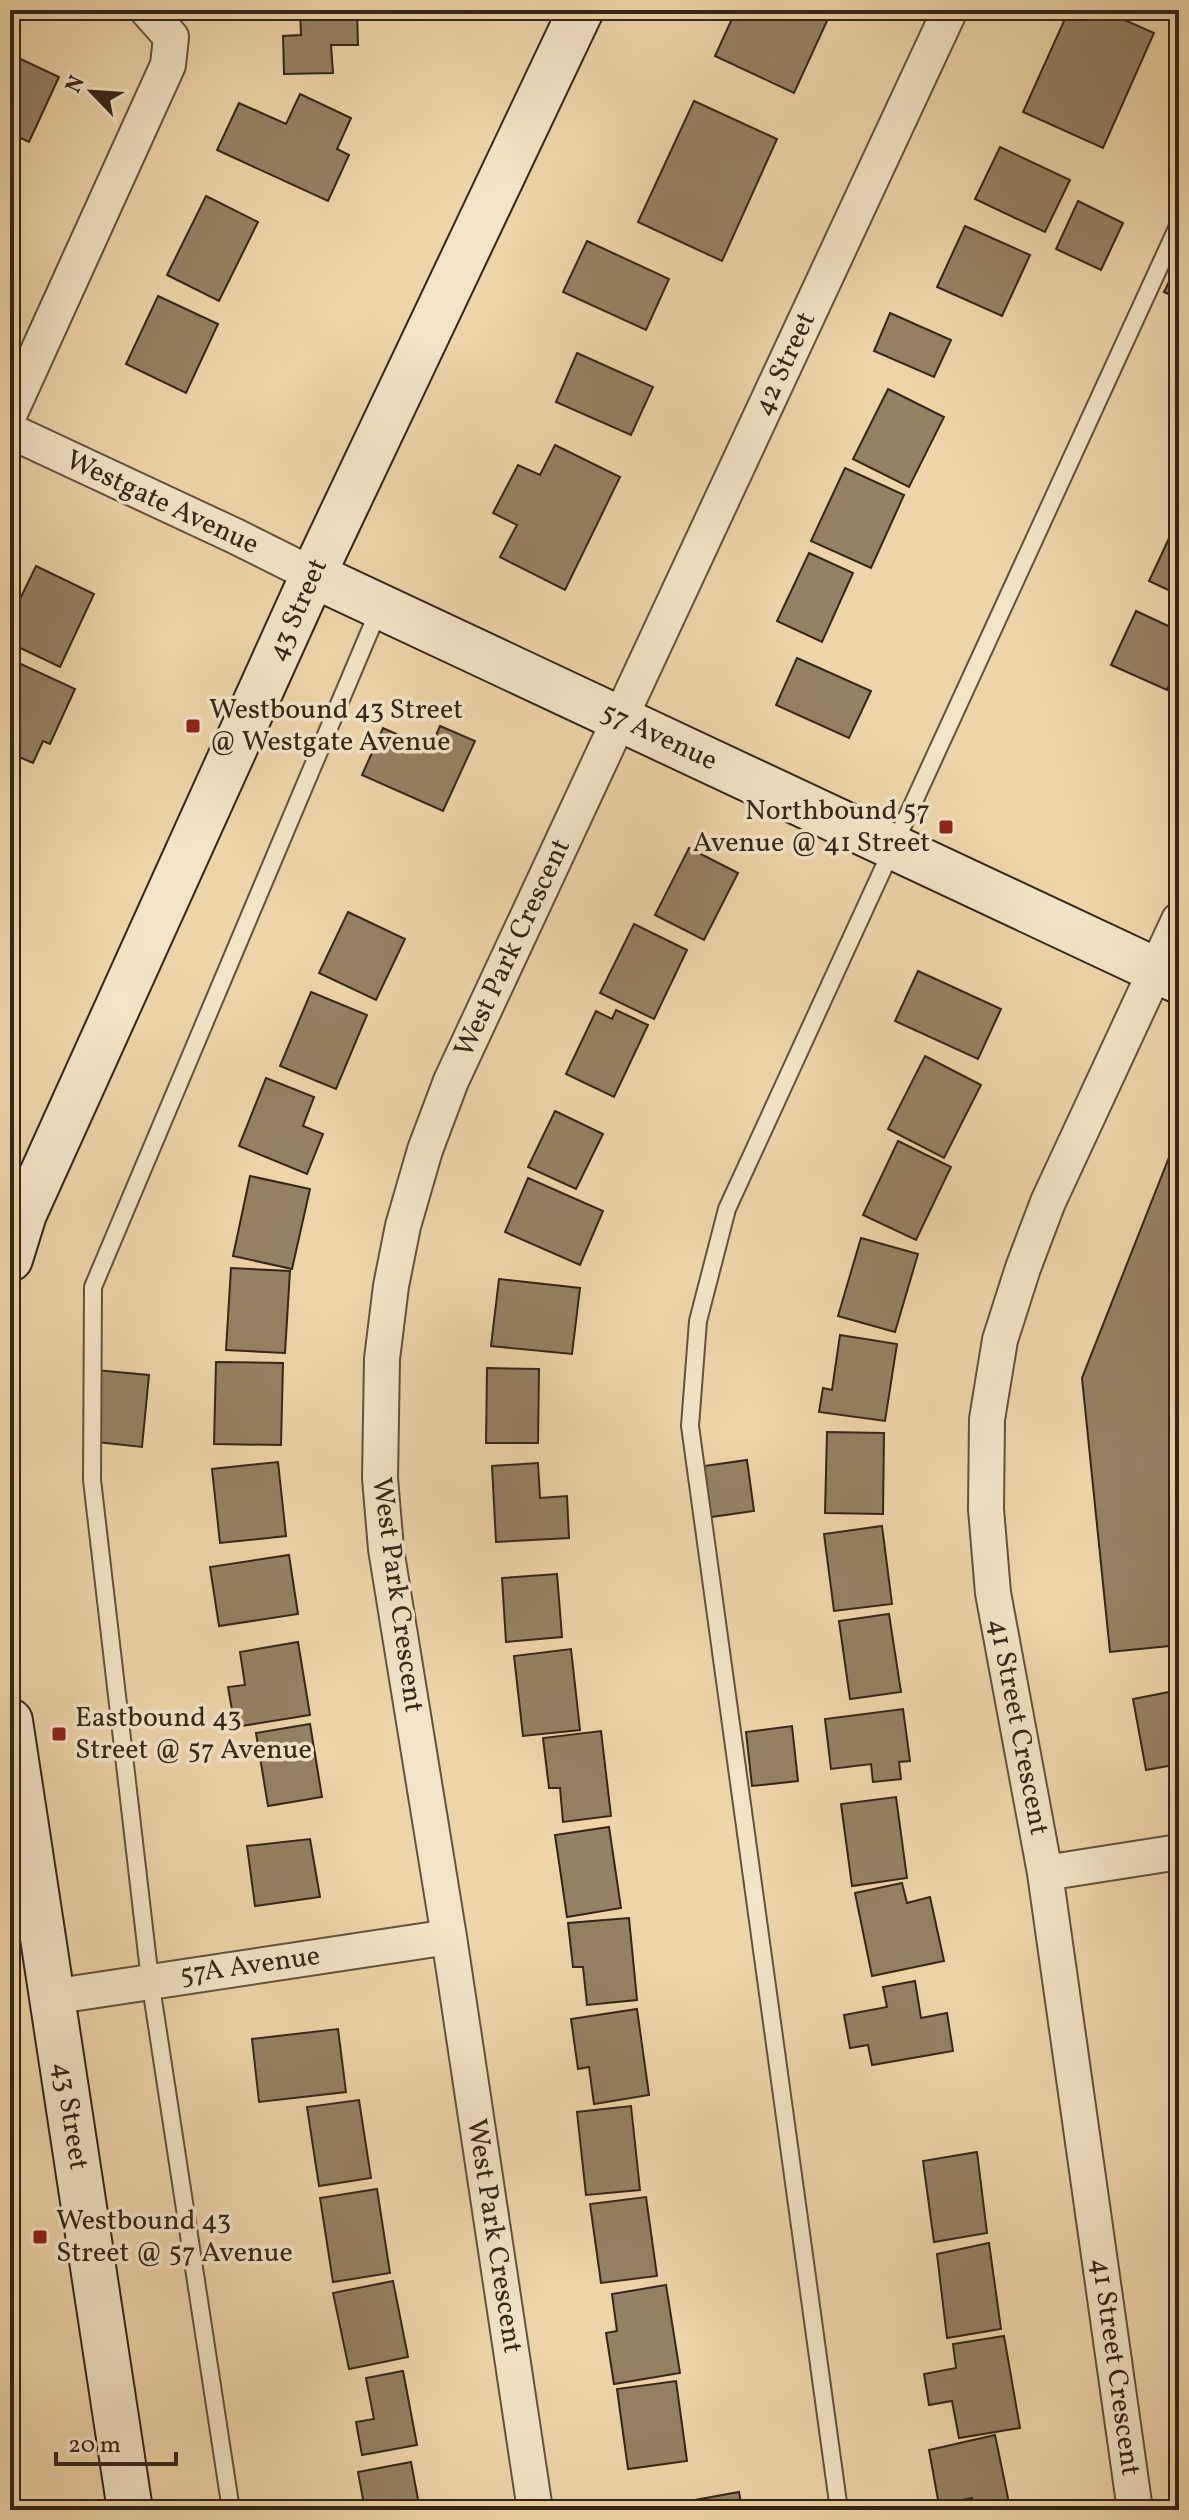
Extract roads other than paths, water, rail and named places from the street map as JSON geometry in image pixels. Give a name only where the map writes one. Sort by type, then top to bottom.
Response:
[{"type":"street","points":[[10,413],[168,65],[171,37],[147,10]]},
{"type":"street","name":"43 Street","points":[[10,1259],[31,1199],[313,575],[581,10]]},
{"type":"street","name":"42 Street","points":[[620,718],[950,10]]},
{"type":"street","name":"Westgate Avenue","points":[[10,431],[313,575]]},
{"type":"street","name":"57 Avenue","points":[[313,575],[1167,976]]},
{"type":"street","name":"West Park Crescent","points":[[535,2510],[449,1937],[386,1549],[379,1420],[382,1359],[391,1286],[403,1226],[425,1150],[451,1081],[620,718]]},
{"type":"street","name":"41 Street Crescent","points":[[1135,2510],[1045,1873],[993,1593],[986,1509],[987,1419],[1000,1340],[1048,1202],[1167,976],[1179,920]]},
{"type":"street","name":"43 Street","points":[[10,1721],[130,2510]]},
{"type":"street","points":[[1045,1873],[1179,1852]]},
{"type":"street","name":"57A Avenue","points":[[51,1997],[449,1937]]},
{"type":"lane","points":[[839,2510],[690,1426],[698,1321],[727,1209],[1179,224]]},
{"type":"lane","points":[[231,2510],[150,1980],[92,1480],[93,1287],[380,606]]},
{"type":"place","name":"Westbound 43 Street @ Westgate Avenue","points":[[193,726]]},
{"type":"place","name":"Northbound 57 Avenue @ 41 Street","points":[[946,827]]},
{"type":"place","name":"Eastbound 43 Street @ 57 Avenue","points":[[59,1734]]},
{"type":"place","name":"Westbound 43 Street @ 57 Avenue","points":[[40,2237]]}]
